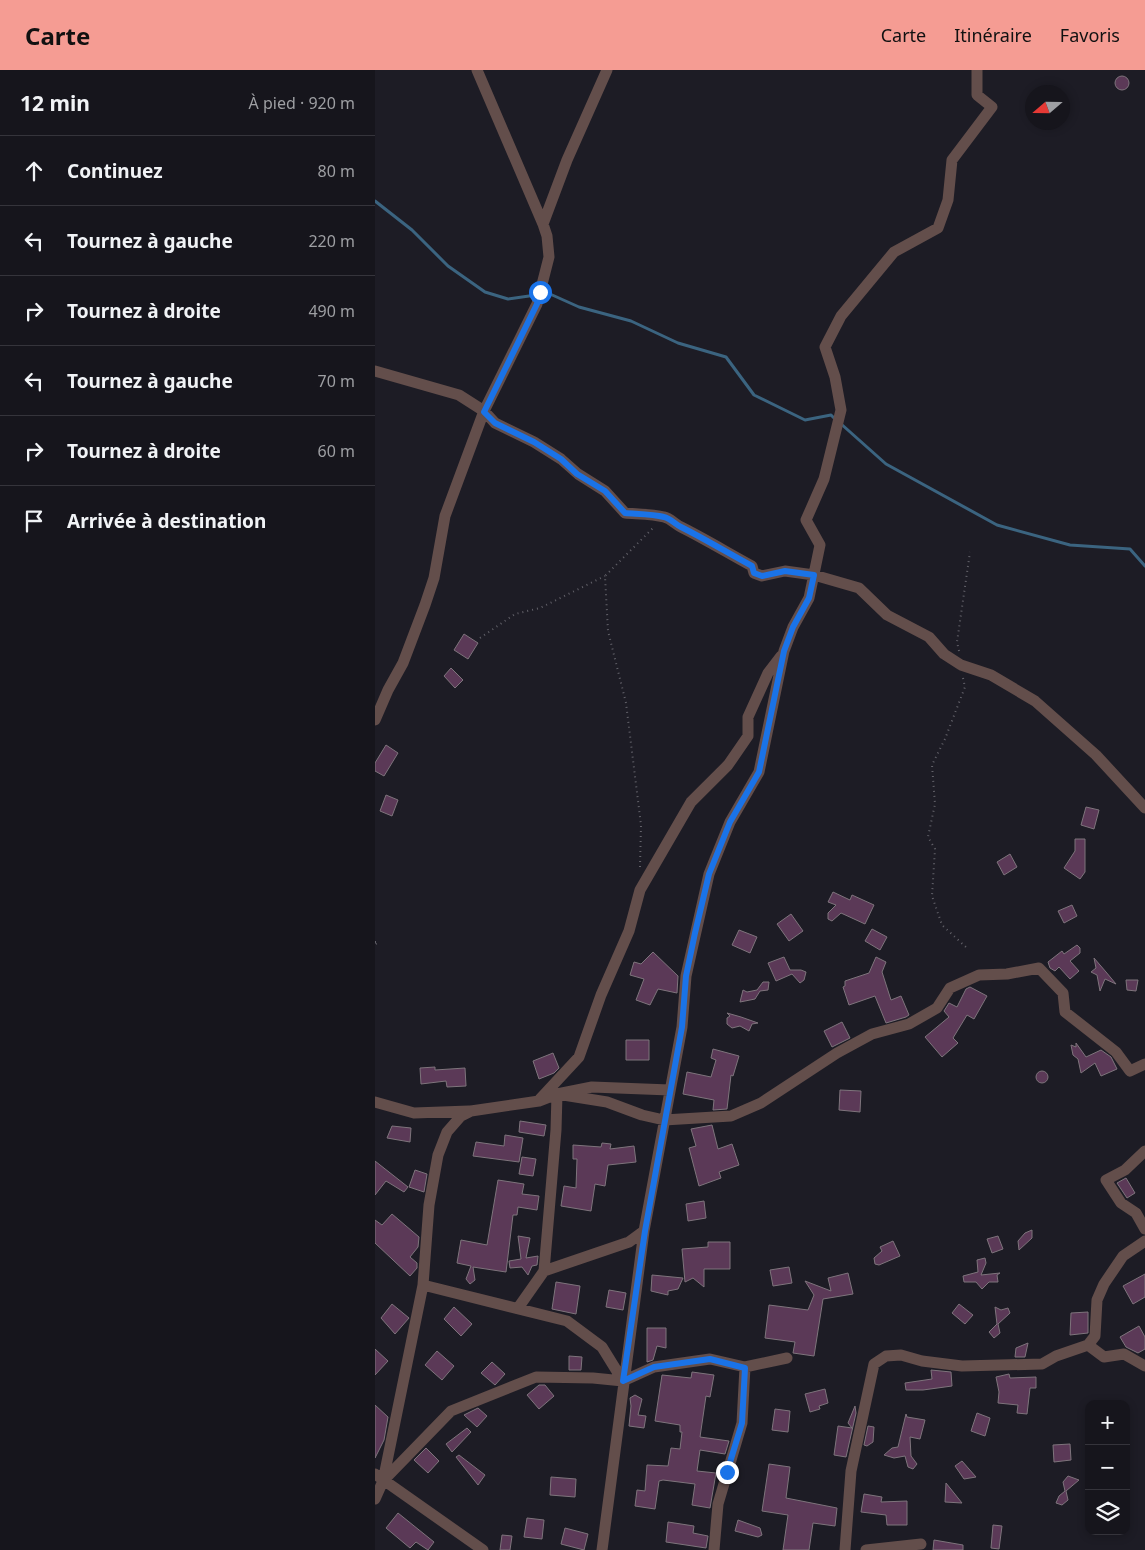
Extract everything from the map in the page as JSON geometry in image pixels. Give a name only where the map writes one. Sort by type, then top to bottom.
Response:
[{"type":"street","points":[[375,720],[388,690],[403,663],[425,605],[434,578],[445,516],[484,412],[537,304],[549,257],[547,236],[543,224],[477,70]]},
{"type":"street","points":[[543,224],[567,160],[607,70]]},
{"type":"street","points":[[602,1550],[623,1381],[645,1231],[682,1027],[686,976],[709,874],[730,822],[759,772],[784,651],[793,627],[809,598],[814,575],[819,545],[806,520],[824,479],[841,410],[835,378],[825,347],[841,316],[894,252],[938,228],[948,200],[952,160],[992,107],[977,95],[977,70]]},
{"type":"street","points":[[375,371],[459,395],[484,412],[495,423],[534,442],[561,459],[577,474],[605,491],[625,513],[665,517],[693,532],[703,540],[725,549],[736,559],[752,566],[754,573],[762,576],[785,571],[814,575],[859,588],[887,615],[929,637],[944,654],[961,665],[991,675],[1035,700],[1096,755],[1145,808]]},
{"type":"street","points":[[539,1101],[579,1057],[601,995],[629,931],[640,890],[691,802],[728,765],[748,736],[748,717],[768,673],[784,651]]},
{"type":"street","points":[[557,1094],[607,1102],[642,1115],[664,1120],[731,1116],[761,1103],[837,1053],[871,1034],[909,1024],[937,1008],[951,988],[979,975],[1007,974],[1039,968],[1063,993],[1065,1012],[1116,1052],[1130,1071],[1145,1064]]},
{"type":"street","points":[[375,1102],[414,1113],[471,1111],[539,1101],[557,1094],[592,1087],[670,1090]]},
{"type":"street","points":[[518,1308],[544,1271],[556,1130],[557,1094]]},
{"type":"street","points":[[375,1499],[423,1285],[429,1206],[438,1155],[447,1132],[461,1116],[471,1111]]},
{"type":"street","points":[[1145,1151],[1125,1170],[1106,1180],[1121,1203],[1136,1213],[1145,1229]]},
{"type":"street","points":[[544,1271],[629,1242],[645,1231]]},
{"type":"street","points":[[845,1550],[851,1471],[874,1364],[886,1356],[901,1355],[922,1361],[962,1366],[1025,1366],[1042,1364],[1056,1356],[1088,1345],[1095,1336],[1097,1300],[1104,1284],[1123,1256],[1145,1241]]},
{"type":"street","points":[[423,1285],[567,1321],[602,1347],[623,1381]]},
{"type":"street","points":[[1088,1345],[1104,1357],[1124,1354],[1145,1366]]},
{"type":"street","points":[[379,1478],[451,1411],[536,1377],[593,1378],[623,1381],[654,1367],[710,1359],[745,1368],[787,1358]]},
{"type":"street","points":[[714,1550],[718,1504],[742,1423],[745,1368]]},
{"type":"street","points":[[379,1478],[483,1550]]},
{"type":"street","points":[[865,1550],[921,1544]]},
{"type":"path","points":[[480,638],[515,614],[540,608],[605,576],[665,517]]},
{"type":"path","points":[[967,948],[943,926],[932,896],[935,850],[929,837],[935,804],[932,765],[945,739],[965,687],[957,642],[970,552]]},
{"type":"path","points":[[605,576],[607,631],[625,703],[641,825],[640,890]]},
{"type":"path","points":[[375,942],[377,942],[375,946]]},
{"type":"building","points":[[1122,76],[1127,78],[1129,83],[1127,88],[1122,90],[1117,88],[1115,83],[1117,78]]},
{"type":"building","points":[[464,634],[478,643],[468,659],[454,650]]},
{"type":"building","points":[[451,668],[463,680],[455,688],[444,676]]},
{"type":"building","points":[[386,745],[398,753],[384,776],[375,771],[375,763]]},
{"type":"building","points":[[386,795],[398,800],[392,816],[380,811]]},
{"type":"building","points":[[1086,807],[1099,810],[1094,829],[1081,825]]},
{"type":"building","points":[[1075,839],[1085,839],[1085,872],[1080,879],[1064,868],[1075,851]]},
{"type":"building","points":[[1010,854],[1017,867],[1004,875],[997,862]]},
{"type":"building","points":[[833,892],[850,900],[852,895],[874,905],[865,924],[841,913],[832,921],[828,919],[828,913],[836,905],[828,902]]},
{"type":"building","points":[[1072,905],[1077,916],[1064,923],[1058,911]]},
{"type":"building","points":[[791,914],[803,931],[789,941],[777,924]]},
{"type":"building","points":[[872,929],[887,937],[880,950],[865,941]]},
{"type":"building","points":[[739,930],[757,937],[750,953],[732,945]]},
{"type":"building","points":[[1077,945],[1080,948],[1080,953],[1070,961],[1079,971],[1070,979],[1059,967],[1055,971],[1050,968],[1048,962],[1062,951],[1064,954]]},
{"type":"building","points":[[653,952],[678,976],[677,993],[658,989],[650,1005],[636,1000],[644,979],[630,975],[634,962],[641,964]]},
{"type":"building","points":[[784,957],[790,970],[806,972],[804,980],[800,983],[792,974],[776,981],[768,963]]},
{"type":"building","points":[[876,957],[886,962],[882,972],[891,1000],[901,996],[909,1015],[906,1017],[886,1023],[875,996],[849,1005],[843,987],[845,986],[845,981],[869,973]]},
{"type":"building","points":[[1094,958],[1116,984],[1105,979],[1100,991],[1097,975],[1091,972],[1096,968]]},
{"type":"building","points":[[1126,980],[1138,980],[1136,991],[1127,990]]},
{"type":"building","points":[[763,982],[769,982],[768,990],[760,991],[755,999],[740,1002],[743,990],[747,992],[757,990]]},
{"type":"building","points":[[970,987],[987,996],[974,1019],[967,1015],[953,1038],[958,1043],[942,1057],[925,1037],[949,1017],[944,1011],[949,1003],[957,1007],[966,989]]},
{"type":"building","points":[[727,1013],[758,1023],[752,1024],[749,1031],[740,1026],[732,1028],[727,1024],[727,1018],[730,1016]]},
{"type":"building","points":[[842,1022],[850,1038],[832,1047],[824,1031]]},
{"type":"building","points":[[626,1040],[649,1040],[649,1060],[626,1060]]},
{"type":"building","points":[[1076,1043],[1086,1057],[1101,1050],[1111,1057],[1117,1069],[1101,1076],[1095,1063],[1081,1073],[1078,1059],[1073,1055],[1071,1045],[1076,1047]]},
{"type":"building","points":[[713,1049],[739,1056],[733,1076],[731,1075],[727,1109],[713,1110],[714,1100],[683,1094],[687,1072],[711,1077],[716,1060],[711,1058]]},
{"type":"building","points":[[553,1053],[559,1068],[554,1073],[539,1079],[533,1061]]},
{"type":"building","points":[[435,1067],[435,1070],[465,1068],[466,1086],[447,1087],[446,1081],[421,1084],[420,1068]]},
{"type":"building","points":[[1044,1071],[1047,1072],[1047,1082],[1040,1083],[1037,1082],[1036,1075],[1037,1072]]},
{"type":"building","points":[[840,1090],[861,1091],[860,1112],[839,1110]]},
{"type":"building","points":[[520,1121],[546,1125],[544,1136],[519,1132]]},
{"type":"building","points":[[712,1125],[718,1149],[732,1144],[739,1165],[719,1172],[721,1178],[699,1186],[689,1148],[696,1146],[691,1129]]},
{"type":"building","points":[[392,1126],[411,1128],[410,1142],[387,1138]]},
{"type":"building","points":[[505,1135],[523,1138],[519,1162],[473,1156],[476,1142],[504,1146]]},
{"type":"building","points":[[602,1143],[611,1144],[610,1149],[634,1146],[636,1162],[608,1165],[605,1186],[595,1184],[591,1211],[561,1206],[564,1186],[576,1188],[577,1159],[573,1159],[573,1145],[601,1147]]},
{"type":"building","points":[[522,1157],[536,1159],[533,1176],[519,1174]]},
{"type":"building","points":[[375,1161],[408,1187],[404,1192],[386,1181],[375,1195]]},
{"type":"building","points":[[415,1170],[427,1174],[424,1192],[409,1187]]},
{"type":"building","points":[[1126,1178],[1135,1193],[1127,1198],[1117,1183]]},
{"type":"building","points":[[498,1180],[524,1184],[522,1194],[539,1196],[537,1210],[518,1207],[517,1215],[513,1215],[506,1272],[473,1267],[475,1280],[470,1284],[466,1279],[471,1266],[457,1263],[461,1240],[487,1245]]},
{"type":"building","points":[[704,1201],[706,1218],[688,1221],[686,1204]]},
{"type":"building","points":[[392,1214],[419,1237],[418,1247],[410,1257],[417,1263],[417,1268],[410,1276],[375,1243],[375,1220],[382,1225]]},
{"type":"building","points":[[1032,1230],[1032,1238],[1019,1250],[1018,1241],[1025,1233]]},
{"type":"building","points":[[518,1236],[530,1238],[526,1258],[538,1256],[537,1265],[532,1266],[528,1275],[522,1267],[510,1268],[509,1261],[521,1259]]},
{"type":"building","points":[[998,1236],[1003,1249],[992,1253],[987,1239]]},
{"type":"building","points":[[893,1241],[900,1256],[879,1265],[875,1264],[874,1258],[882,1251],[880,1247]]},
{"type":"building","points":[[708,1242],[730,1242],[730,1269],[704,1269],[704,1287],[693,1278],[685,1282],[682,1249],[708,1247]]},
{"type":"building","points":[[985,1258],[986,1263],[981,1275],[1000,1273],[997,1275],[998,1282],[989,1282],[982,1289],[976,1282],[964,1282],[963,1276],[978,1272],[977,1260]]},
{"type":"building","points":[[789,1267],[792,1283],[773,1286],[770,1270]]},
{"type":"building","points":[[848,1273],[853,1294],[823,1299],[814,1356],[793,1353],[795,1342],[765,1338],[769,1305],[808,1310],[814,1295],[805,1281],[831,1291],[828,1278]]},
{"type":"building","points":[[1145,1274],[1145,1297],[1133,1304],[1123,1286]]},
{"type":"building","points":[[652,1275],[683,1278],[678,1289],[668,1291],[668,1295],[651,1291]]},
{"type":"building","points":[[556,1282],[580,1286],[576,1314],[552,1309]]},
{"type":"building","points":[[609,1290],[626,1293],[623,1310],[606,1307]]},
{"type":"building","points":[[392,1304],[409,1318],[395,1334],[381,1318]]},
{"type":"building","points":[[959,1304],[973,1315],[965,1324],[952,1313]]},
{"type":"building","points":[[454,1307],[472,1324],[461,1336],[444,1319]]},
{"type":"building","points":[[995,1307],[1001,1310],[1008,1308],[1010,1313],[998,1324],[1000,1333],[994,1338],[989,1332],[997,1324]]},
{"type":"building","points":[[1088,1312],[1088,1333],[1070,1335],[1071,1313]]},
{"type":"building","points":[[1139,1326],[1145,1337],[1145,1349],[1138,1353],[1126,1347],[1120,1337]]},
{"type":"building","points":[[647,1328],[666,1328],[666,1348],[657,1346],[653,1360],[647,1362]]},
{"type":"building","points":[[1028,1343],[1025,1357],[1015,1357],[1016,1348]]},
{"type":"building","points":[[375,1349],[388,1361],[375,1375]]},
{"type":"building","points":[[437,1351],[454,1366],[442,1380],[425,1365]]},
{"type":"building","points":[[569,1356],[582,1357],[581,1370],[569,1370]]},
{"type":"building","points":[[492,1362],[505,1374],[495,1385],[481,1373]]},
{"type":"building","points":[[931,1370],[951,1372],[952,1386],[906,1390],[905,1383],[932,1379]]},
{"type":"building","points":[[692,1372],[714,1375],[710,1397],[706,1396],[700,1437],[729,1441],[725,1454],[700,1450],[697,1471],[716,1473],[710,1508],[692,1505],[695,1484],[663,1480],[659,1481],[655,1509],[635,1506],[637,1490],[645,1491],[647,1465],[668,1466],[671,1448],[680,1449],[682,1432],[680,1432],[680,1425],[655,1421],[662,1375],[691,1378]]},
{"type":"building","points":[[1009,1374],[1010,1378],[1036,1377],[1036,1388],[1030,1388],[1027,1414],[1017,1413],[1018,1405],[998,1403],[999,1392],[996,1377]]},
{"type":"building","points":[[539,1385],[545,1385],[554,1396],[539,1409],[527,1395]]},
{"type":"building","points":[[825,1389],[828,1403],[819,1406],[820,1409],[810,1412],[805,1394]]},
{"type":"building","points":[[635,1395],[642,1399],[638,1415],[646,1416],[644,1428],[629,1426],[630,1398]]},
{"type":"building","points":[[375,1405],[388,1417],[384,1440],[375,1458]]},
{"type":"building","points":[[855,1406],[856,1413],[846,1457],[834,1455],[838,1426],[852,1428],[848,1423]]},
{"type":"building","points":[[478,1408],[487,1416],[477,1427],[464,1415]]},
{"type":"building","points":[[775,1409],[790,1411],[788,1432],[772,1430]]},
{"type":"building","points":[[977,1413],[990,1418],[985,1436],[971,1431]]},
{"type":"building","points":[[906,1414],[907,1417],[925,1420],[920,1439],[910,1437],[911,1456],[917,1464],[913,1469],[908,1467],[905,1456],[894,1458],[884,1455],[892,1448],[898,1447]]},
{"type":"building","points":[[868,1426],[874,1427],[873,1442],[867,1446],[864,1445]]},
{"type":"building","points":[[467,1428],[471,1432],[452,1452],[446,1444]]},
{"type":"building","points":[[1070,1444],[1071,1460],[1054,1462],[1053,1445]]},
{"type":"building","points":[[426,1448],[439,1461],[428,1473],[414,1460]]},
{"type":"building","points":[[459,1455],[485,1475],[478,1485],[456,1457]]},
{"type":"building","points":[[962,1461],[976,1477],[964,1479],[955,1466]]},
{"type":"building","points":[[769,1464],[790,1467],[786,1498],[837,1508],[835,1526],[813,1523],[809,1550],[783,1550],[788,1515],[762,1511]]},
{"type":"building","points":[[1068,1476],[1079,1480],[1066,1491],[1068,1500],[1062,1505],[1056,1503],[1059,1496],[1065,1491],[1063,1482]]},
{"type":"building","points":[[551,1477],[576,1479],[575,1497],[550,1495]]},
{"type":"building","points":[[946,1483],[962,1503],[945,1502]]},
{"type":"building","points":[[864,1494],[882,1497],[881,1502],[907,1501],[907,1525],[887,1525],[886,1515],[861,1512]]},
{"type":"building","points":[[398,1513],[434,1542],[428,1550],[416,1542],[410,1548],[386,1528]]},
{"type":"building","points":[[527,1518],[544,1520],[542,1539],[524,1537]]},
{"type":"building","points":[[738,1520],[760,1528],[762,1535],[758,1537],[735,1531]]},
{"type":"building","points":[[668,1522],[694,1526],[693,1533],[708,1536],[706,1548],[666,1542]]},
{"type":"building","points":[[993,1525],[1002,1526],[999,1549],[991,1548]]},
{"type":"building","points":[[565,1528],[588,1534],[584,1550],[561,1544]]},
{"type":"building","points":[[502,1535],[512,1536],[510,1550],[500,1550]]},
{"type":"building","points":[[934,1540],[963,1545],[963,1550],[933,1550]]},
{"type":"waterway","points":[[375,201],[412,230],[448,266],[485,292],[508,299],[536,295]]},
{"type":"waterway","points":[[542,295],[550,294],[579,307],[631,321],[678,343],[726,357],[754,395],[805,420],[831,415],[835,419]]},
{"type":"waterway","points":[[840,423],[886,464],[997,525],[1070,545],[1130,549],[1145,566]]},
{"type":"route","points":[[540,292],[537,304],[484,412],[495,423],[534,442],[561,459],[586,481],[605,491],[625,513],[665,517],[693,532],[703,540],[725,549],[736,559],[752,566],[754,573],[762,576],[785,571],[814,575],[809,598],[793,627],[784,651],[759,772],[730,822],[709,874],[695,933],[686,976],[682,1027],[645,1231],[623,1381],[654,1367],[710,1359],[745,1368],[742,1423],[727,1472]]}]
